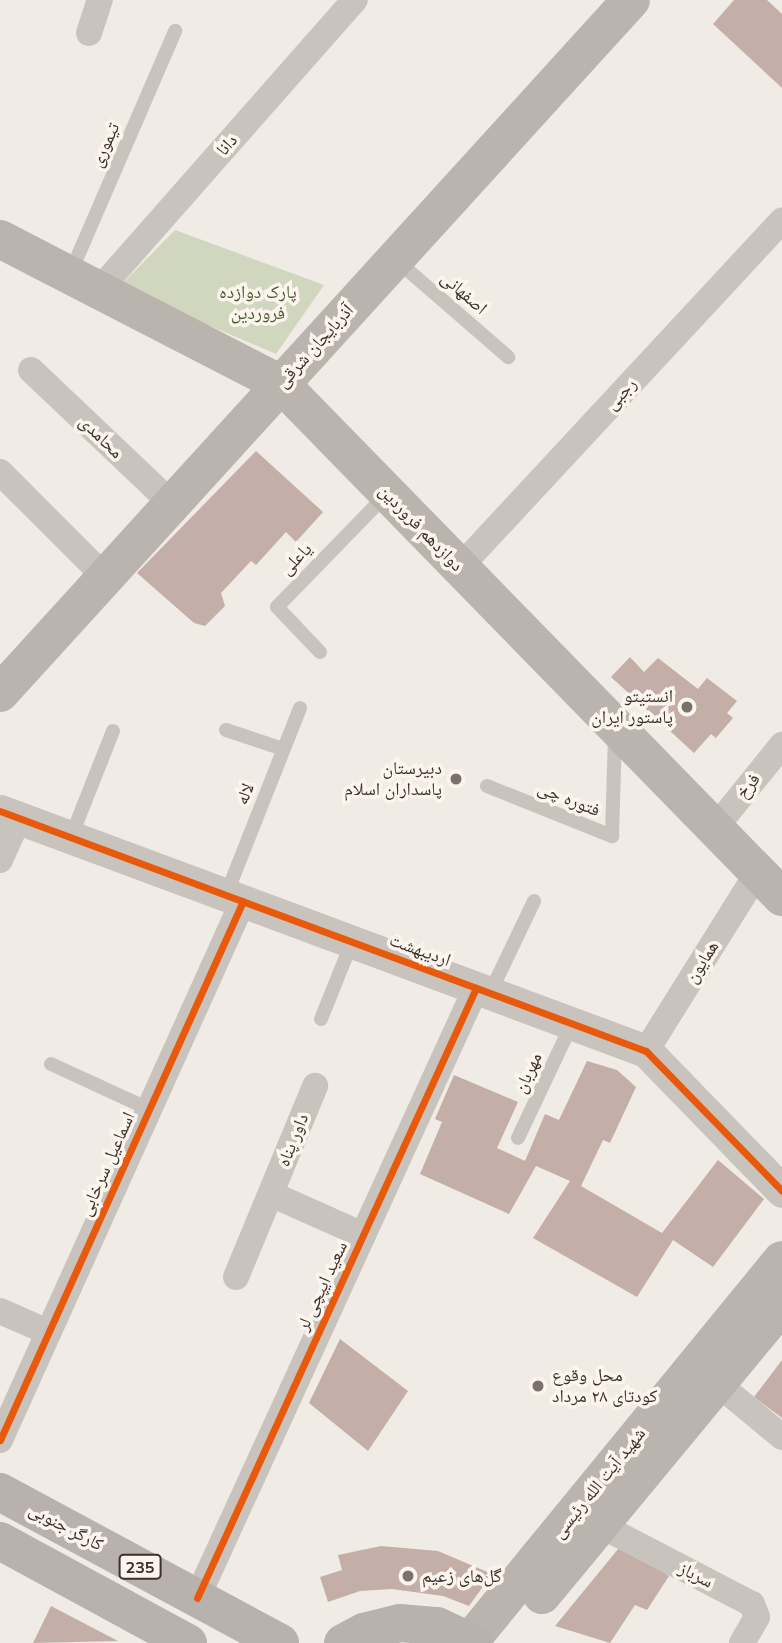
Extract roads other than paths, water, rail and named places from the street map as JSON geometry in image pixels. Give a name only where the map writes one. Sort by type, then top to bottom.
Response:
[{"type":"main road","name":"آذربایجان شرقی","points":[[0,693],[631,0]]},
{"type":"main road","name":"دوازدهم فروردین","points":[[0,239],[281,384],[770,885]]},
{"type":"main road","name":"شهید آیت الله رئیسی","points":[[482,1642],[782,1260]]},
{"type":"main road","name":"شهید آیت الله رئیسی","points":[[482,1642],[600,1525],[782,1305]]},
{"type":"main road","name":"کارگر جنوبی","points":[[0,1492],[280,1643]]},
{"type":"main road","name":"235","points":[[0,1541],[178,1641]]},
{"type":"main road","points":[[343,1643],[364,1632],[400,1623],[437,1626],[482,1642]]},
{"type":"street","points":[[89,33],[100,0]]},
{"type":"street","name":"دانا","points":[[84,283],[355,0]]},
{"type":"street","name":"رجبی","points":[[460,567],[782,220]]},
{"type":"street","name":"محامدی","points":[[31,370],[172,504]]},
{"type":"street","points":[[0,472],[105,577]]},
{"type":"street","name":"فرخ","points":[[715,828],[782,745]]},
{"type":"street","points":[[0,860],[10,814]]},
{"type":"street","name":"اردیبهشت","points":[[10,814],[646,1051],[782,1191]]},
{"type":"street","name":"همایون","points":[[646,1051],[770,885]]},
{"type":"street","name":"اسماعیل سرخابی","points":[[0,1440],[149,1109],[234,898]]},
{"type":"street","name":"سعید ایپچی لر","points":[[197,1598],[363,1235],[483,990]]},
{"type":"street","name":"داور پناه","points":[[236,1277],[315,1086]]},
{"type":"street","points":[[271,1194],[363,1235]]},
{"type":"street","points":[[0,1311],[48,1332]]},
{"type":"street","points":[[717,1383],[782,1437]]},
{"type":"street","name":"سرباز","points":[[600,1525],[752,1604],[757,1617],[742,1643]]},
{"type":"lane","name":"تیموری","points":[[84,283],[175,31]]},
{"type":"lane","name":"اصفهانی","points":[[395,259],[508,357]]},
{"type":"lane","name":"یاعلی","points":[[320,652],[276,607],[387,493]]},
{"type":"lane","name":"لاله","points":[[234,898],[283,749],[300,709]]},
{"type":"lane","name":"فتوره چی","points":[[487,786],[612,836],[615,726]]},
{"type":"lane","points":[[226,730],[283,749]]},
{"type":"lane","points":[[71,837],[113,731]]},
{"type":"lane","points":[[483,990],[534,901]]},
{"type":"lane","points":[[321,1019],[352,942]]},
{"type":"lane","name":"مهربان","points":[[518,1139],[572,1024]]},
{"type":"lane","points":[[51,1064],[149,1109]]},
{"type":"place","name":"انستیتو پاستور ایران","points":[[687,707]]},
{"type":"place","name":"دبیرستان پاسداران اسلام","points":[[456,779]]},
{"type":"place","name":"محل وقوع کودتای ۲۸ مرداد","points":[[538,1386]]},
{"type":"place","name":"گل‌های زعیم","points":[[408,1576]]},
{"type":"park label","name":"پارک دوازده فروردین","points":[[258,303]]}]
